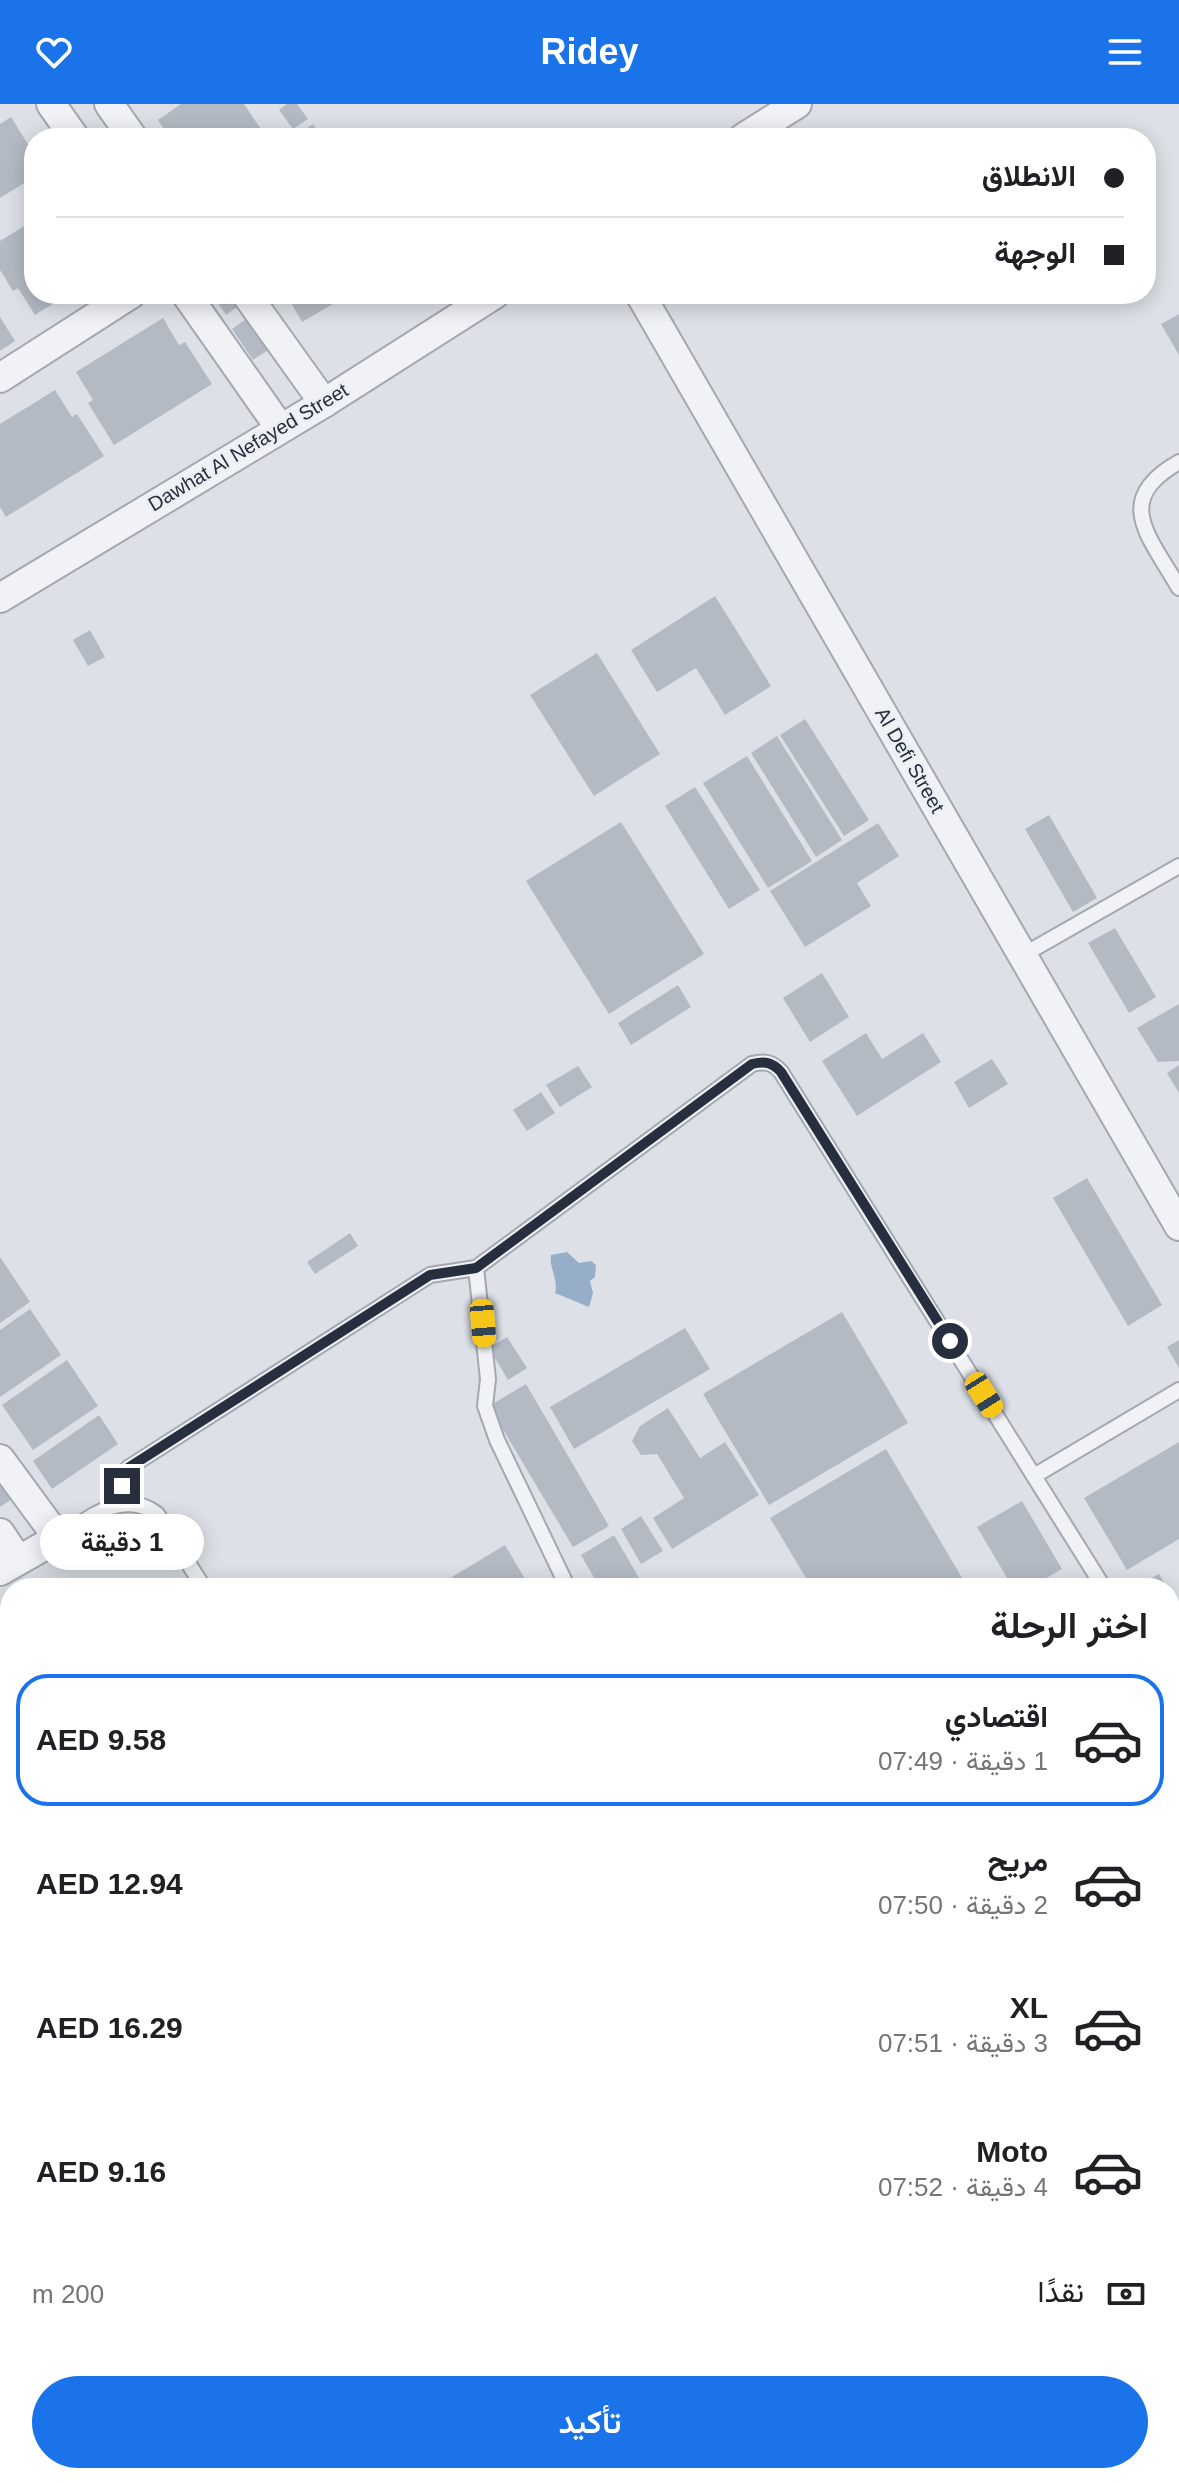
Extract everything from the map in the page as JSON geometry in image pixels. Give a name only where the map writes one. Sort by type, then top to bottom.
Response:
[{"type":"street","points":[[109,104],[126,128]]},
{"type":"street","points":[[759,128],[797,104]]},
{"type":"street","points":[[55,105],[69,128]]},
{"type":"street","points":[[0,378],[115,304]]},
{"type":"street","points":[[193,304],[280,428]]},
{"type":"street","points":[[253,304],[324,403]]},
{"type":"street","name":"Dawhat Al Nefayed Street","points":[[0,598],[324,403],[479,304]]},
{"type":"street","name":"Al Defi Street","points":[[646,304],[1179,1226]]},
{"type":"street","points":[[0,1459],[58,1538],[9,1566],[0,1533]]},
{"type":"lane","points":[[1179,462],[1149,481],[1139,505],[1145,530],[1179,588]]},
{"type":"lane","points":[[1023,955],[1179,866]]},
{"type":"lane","points":[[117,1503],[128,1468],[430,1275],[476,1268],[752,1064],[774,1064],[1098,1578]]},
{"type":"lane","points":[[476,1268],[488,1379],[485,1406],[497,1440],[563,1578]]},
{"type":"lane","points":[[1034,1476],[1179,1390]]},
{"type":"lane","points":[[58,1538],[117,1503],[145,1505],[157,1514],[198,1578]]},
{"type":"water","points":[[567,1252],[579,1263],[591,1261],[596,1265],[595,1277],[590,1281],[593,1293],[589,1307],[555,1293],[551,1255]]},
{"type":"building","points":[[181,104],[244,104],[260,128],[163,128],[158,120]]},
{"type":"building","points":[[287,104],[297,104],[308,119],[292,128],[279,110]]},
{"type":"building","points":[[11,117],[24,138],[24,183],[0,198],[0,124]]},
{"type":"building","points":[[24,226],[24,298],[18,288],[13,291],[0,270],[0,241]]},
{"type":"building","points":[[28,304],[53,304],[35,315]]},
{"type":"building","points":[[219,304],[241,304],[226,315]]},
{"type":"building","points":[[292,304],[333,304],[302,322]]},
{"type":"building","points":[[1179,314],[1179,355],[1161,324]]},
{"type":"building","points":[[252,315],[273,347],[253,360],[232,329]]},
{"type":"building","points":[[0,317],[15,341],[0,351]]},
{"type":"building","points":[[163,318],[179,345],[185,342],[212,384],[114,445],[88,403],[93,400],[76,372]]},
{"type":"building","points":[[55,390],[72,417],[77,414],[104,456],[6,517],[0,507],[0,424]]},
{"type":"building","points":[[715,596],[771,686],[725,715],[696,668],[657,692],[631,650]]},
{"type":"building","points":[[90,630],[105,657],[88,666],[73,640]]},
{"type":"building","points":[[597,653],[660,754],[594,796],[530,695]]},
{"type":"building","points":[[805,719],[869,820],[844,836],[780,735]]},
{"type":"building","points":[[777,736],[842,840],[816,857],[751,753]]},
{"type":"building","points":[[747,756],[812,861],[768,888],[703,783]]},
{"type":"building","points":[[695,787],[760,890],[729,909],[665,806]]},
{"type":"building","points":[[1049,815],[1097,898],[1073,912],[1025,829]]},
{"type":"building","points":[[621,822],[704,954],[609,1014],[526,881]]},
{"type":"building","points":[[878,823],[899,856],[857,883],[871,906],[805,947],[770,891]]},
{"type":"building","points":[[1115,928],[1156,997],[1129,1013],[1088,943]]},
{"type":"building","points":[[822,973],[849,1017],[810,1042],[783,998]]},
{"type":"building","points":[[678,985],[691,1007],[631,1045],[618,1023]]},
{"type":"building","points":[[1179,1004],[1179,1061],[1158,1062],[1137,1028]]},
{"type":"building","points":[[866,1033],[882,1059],[923,1033],[941,1062],[857,1116],[822,1061]]},
{"type":"building","points":[[992,1059],[1008,1084],[969,1108],[954,1082]]},
{"type":"building","points":[[1179,1065],[1179,1093],[1167,1073]]},
{"type":"building","points":[[578,1066],[592,1087],[560,1107],[546,1085]]},
{"type":"building","points":[[541,1092],[555,1113],[527,1131],[513,1110]]},
{"type":"building","points":[[1087,1178],[1162,1305],[1128,1326],[1053,1198]]},
{"type":"building","points":[[350,1233],[358,1246],[315,1274],[307,1262]]},
{"type":"building","points":[[0,1257],[30,1302],[0,1323]]},
{"type":"building","points":[[30,1309],[61,1355],[0,1397],[0,1330]]},
{"type":"building","points":[[842,1312],[908,1423],[769,1505],[703,1394]]},
{"type":"building","points":[[685,1328],[710,1369],[574,1449],[550,1407]]},
{"type":"building","points":[[507,1337],[527,1368],[508,1380],[489,1348]]},
{"type":"building","points":[[1179,1340],[1179,1368],[1167,1347]]},
{"type":"building","points":[[67,1360],[98,1406],[33,1450],[2,1405]]},
{"type":"building","points":[[526,1384],[609,1526],[573,1547],[489,1406]]},
{"type":"building","points":[[668,1408],[700,1458],[725,1442],[759,1495],[672,1549],[653,1518],[684,1498],[657,1454],[641,1455],[632,1441],[640,1426]]},
{"type":"building","points":[[99,1415],[118,1444],[52,1489],[33,1461]]},
{"type":"building","points":[[1179,1442],[1179,1539],[1127,1570],[1084,1498]]},
{"type":"building","points":[[886,1449],[962,1578],[806,1578],[770,1518]]},
{"type":"building","points":[[0,1471],[17,1496],[0,1507]]},
{"type":"building","points":[[1022,1501],[1062,1569],[1046,1578],[1007,1578],[977,1527]]},
{"type":"building","points":[[641,1516],[663,1551],[641,1564],[621,1529]]},
{"type":"building","points":[[614,1535],[639,1578],[594,1578],[581,1555]]},
{"type":"building","points":[[505,1545],[524,1578],[453,1578]]},
{"type":"route","points":[[122,1486],[128,1468],[430,1275],[476,1268],[752,1064],[763,1062],[774,1064],[781,1072],[950,1341]]}]
